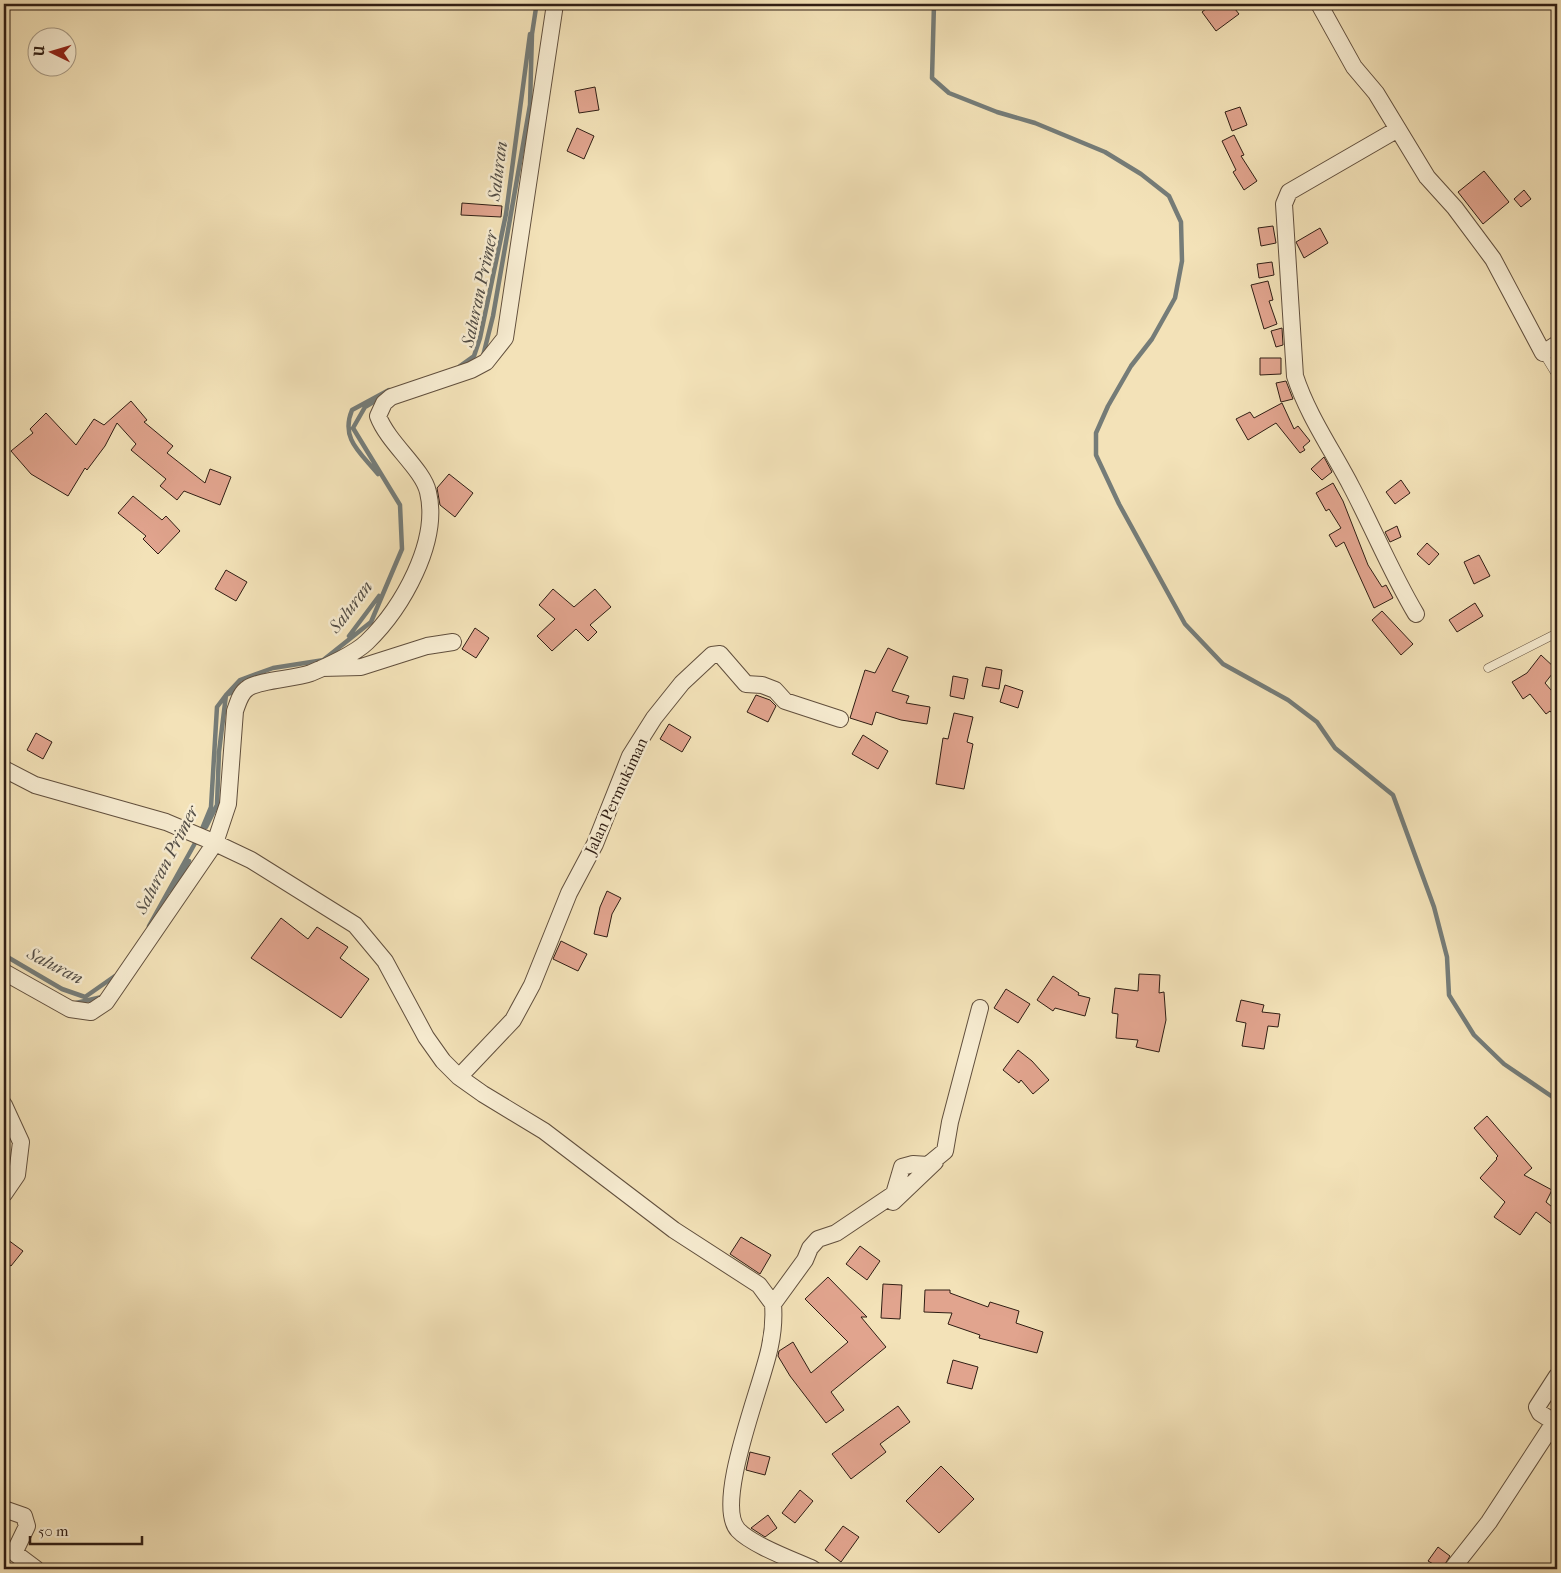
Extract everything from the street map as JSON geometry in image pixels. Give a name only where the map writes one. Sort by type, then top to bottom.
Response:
[{"type":"street","points":[[4,972],[70,1009],[91,1012],[106,1002],[213,842],[228,804],[235,711],[239,698],[248,687],[309,674],[366,643],[384,623],[415,574],[431,518],[428,490],[383,429],[378,416],[384,403],[391,397],[471,370],[486,362],[505,338],[555,4]]},
{"type":"street","points":[[1319,4],[1354,67],[1376,92],[1428,177],[1455,208],[1493,259],[1543,353],[1557,344]]},
{"type":"street","points":[[1398,129],[1289,192],[1284,204],[1294,376],[1302,399],[1352,488],[1400,588],[1416,614]]},
{"type":"street","points":[[322,668],[361,667],[427,646],[453,642]]},
{"type":"street","name":"Jalan Permukiman","points":[[459,1077],[513,1020],[532,985],[569,893],[595,844],[630,756],[654,718],[682,683],[712,656],[720,654],[746,684],[762,685],[775,690],[785,700],[840,719]]},
{"type":"street","points":[[4,769],[35,785],[166,822],[213,842],[251,860],[355,925],[385,961],[426,1037],[443,1061],[459,1077],[482,1094],[544,1131],[674,1230],[759,1285],[774,1308]]},
{"type":"street","points":[[813,1569],[749,1539],[738,1531],[732,1522],[733,1478],[770,1346],[774,1308],[806,1260],[810,1248],[818,1238],[836,1233],[894,1194],[902,1167],[913,1164],[928,1165],[944,1151],[950,1122],[982,1010]]},
{"type":"street","points":[[4,1105],[21,1142],[17,1175],[4,1194]]},
{"type":"street","points":[[1557,1376],[1537,1407],[1540,1413],[1557,1424]]},
{"type":"street","points":[[1557,1387],[1545,1404],[1545,1410],[1557,1424]]},
{"type":"street","points":[[1452,1569],[1489,1522],[1557,1424]]},
{"type":"street","points":[[1463,1569],[1485,1543],[1557,1424]]},
{"type":"street","points":[[4,1509],[24,1516],[28,1526],[16,1549],[16,1554],[36,1569]]},
{"type":"lane","points":[[1543,353],[1557,376]]},
{"type":"lane","points":[[1488,668],[1557,633]]},
{"type":"building","points":[[1212,4],[1231,4],[1239,14],[1216,31],[1202,12]]},
{"type":"building","points":[[595,87],[599,110],[579,113],[575,91]]},
{"type":"building","points":[[1240,107],[1247,125],[1232,131],[1225,112]]},
{"type":"building","points":[[577,128],[594,136],[584,159],[567,151]]},
{"type":"building","points":[[1234,135],[1244,155],[1241,156],[1257,181],[1244,190],[1233,172],[1236,170],[1222,141]]},
{"type":"building","points":[[1484,171],[1509,202],[1483,224],[1458,192]]},
{"type":"building","points":[[1524,190],[1531,199],[1521,207],[1514,199]]},
{"type":"building","points":[[462,203],[502,206],[501,217],[461,215]]},
{"type":"building","points":[[1273,226],[1276,243],[1261,246],[1258,228]]},
{"type":"building","points":[[1320,228],[1328,243],[1304,258],[1296,242]]},
{"type":"building","points":[[1272,262],[1274,275],[1259,278],[1257,264]]},
{"type":"building","points":[[1268,281],[1273,300],[1269,301],[1277,324],[1264,329],[1251,285]]},
{"type":"building","points":[[1282,328],[1283,345],[1276,347],[1271,331]]},
{"type":"building","points":[[1260,358],[1281,358],[1281,374],[1260,375]]},
{"type":"building","points":[[1286,381],[1293,399],[1281,402],[1276,383]]},
{"type":"building","points":[[131,401],[147,420],[144,422],[173,446],[167,453],[205,483],[210,469],[231,477],[220,505],[184,491],[177,500],[160,486],[166,479],[131,450],[136,444],[117,423],[105,446],[87,470],[85,468],[68,496],[31,474],[11,451],[33,433],[30,429],[46,413],[76,445],[94,419],[104,425]]},
{"type":"building","points":[[1282,403],[1294,429],[1298,426],[1310,441],[1303,447],[1305,450],[1300,453],[1276,423],[1248,440],[1236,419],[1250,412],[1254,418]]},
{"type":"building","points":[[1324,457],[1332,472],[1322,480],[1311,469]]},
{"type":"building","points":[[449,474],[473,493],[455,517],[440,505],[437,488]]},
{"type":"building","points":[[1401,480],[1410,493],[1395,504],[1386,492]]},
{"type":"building","points":[[1333,483],[1343,501],[1368,565],[1382,587],[1386,585],[1393,598],[1374,608],[1344,542],[1336,547],[1329,535],[1341,528],[1329,509],[1326,511],[1316,493]]},
{"type":"building","points":[[133,496],[162,520],[166,516],[180,531],[158,554],[143,539],[146,536],[118,513]]},
{"type":"building","points":[[1397,526],[1401,537],[1390,542],[1385,532]]},
{"type":"building","points":[[1427,543],[1439,554],[1429,565],[1417,554]]},
{"type":"building","points":[[1479,555],[1490,576],[1474,584],[1464,562]]},
{"type":"building","points":[[226,570],[247,582],[236,601],[215,589]]},
{"type":"building","points":[[553,589],[574,607],[595,589],[611,607],[590,625],[597,632],[588,641],[576,629],[552,651],[537,636],[555,619],[539,605]]},
{"type":"building","points":[[1475,603],[1483,616],[1457,632],[1449,620]]},
{"type":"building","points":[[1382,611],[1413,644],[1401,655],[1372,620]]},
{"type":"building","points":[[475,628],[489,638],[476,658],[462,649]]},
{"type":"building","points":[[888,648],[908,657],[892,691],[909,696],[906,703],[930,707],[927,724],[901,720],[876,712],[872,725],[850,718],[865,670],[875,673]]},
{"type":"building","points":[[1541,655],[1556,669],[1545,683],[1557,697],[1557,719],[1550,711],[1546,714],[1530,694],[1523,699],[1512,682],[1527,673]]},
{"type":"building","points":[[986,667],[1002,670],[999,689],[982,686]]},
{"type":"building","points":[[953,676],[968,679],[964,699],[950,696]]},
{"type":"building","points":[[1005,685],[1023,691],[1018,708],[1000,702]]},
{"type":"building","points":[[756,695],[770,700],[776,706],[768,722],[747,712]]},
{"type":"building","points":[[954,713],[973,717],[967,742],[973,744],[964,789],[936,784],[943,738],[948,739]]},
{"type":"building","points":[[669,724],[691,737],[682,752],[660,739]]},
{"type":"building","points":[[36,733],[52,742],[43,759],[27,750]]},
{"type":"building","points":[[863,735],[888,751],[878,769],[852,754]]},
{"type":"building","points":[[607,891],[621,898],[612,914],[607,937],[594,934],[600,907]]},
{"type":"building","points":[[281,918],[308,939],[317,927],[348,947],[340,958],[369,979],[341,1018],[251,958]]},
{"type":"building","points":[[561,941],[587,954],[578,971],[553,959]]},
{"type":"building","points":[[1139,974],[1160,975],[1159,993],[1164,992],[1166,1020],[1159,1052],[1136,1047],[1138,1040],[1116,1038],[1118,1014],[1112,1013],[1115,988],[1138,991]]},
{"type":"building","points":[[1053,976],[1079,993],[1078,995],[1090,998],[1085,1016],[1055,1008],[1053,1011],[1037,1000]]},
{"type":"building","points":[[1006,989],[1030,1004],[1018,1023],[994,1008]]},
{"type":"building","points":[[1241,1000],[1264,1005],[1262,1012],[1280,1014],[1278,1027],[1268,1026],[1264,1049],[1242,1046],[1246,1023],[1236,1021]]},
{"type":"building","points":[[1018,1050],[1032,1061],[1049,1080],[1033,1094],[1021,1080],[1019,1083],[1003,1070]]},
{"type":"building","points":[[1487,1116],[1532,1168],[1524,1175],[1552,1190],[1546,1202],[1557,1211],[1557,1228],[1536,1212],[1520,1235],[1494,1217],[1505,1202],[1480,1178],[1498,1156],[1474,1128]]},
{"type":"building","points":[[4,1237],[23,1251],[11,1266],[4,1261]]},
{"type":"building","points":[[741,1237],[771,1255],[760,1274],[730,1254]]},
{"type":"building","points":[[860,1246],[880,1261],[867,1280],[846,1264]]},
{"type":"building","points":[[828,1277],[867,1317],[861,1317],[886,1347],[831,1392],[844,1410],[826,1423],[790,1376],[778,1356],[779,1351],[793,1342],[811,1373],[848,1342],[805,1299]]},
{"type":"building","points":[[883,1284],[902,1285],[900,1319],[881,1318]]},
{"type":"building","points":[[925,1290],[950,1290],[950,1293],[988,1307],[990,1302],[1019,1311],[1016,1323],[1043,1332],[1037,1353],[979,1338],[980,1335],[948,1324],[952,1313],[924,1312]]},
{"type":"building","points":[[953,1360],[978,1367],[972,1389],[947,1383]]},
{"type":"building","points":[[898,1406],[910,1422],[880,1444],[886,1452],[851,1479],[832,1454]]},
{"type":"building","points":[[750,1452],[770,1457],[765,1475],[746,1470]]},
{"type":"building","points":[[941,1466],[974,1499],[939,1533],[906,1501]]},
{"type":"building","points":[[800,1490],[813,1501],[795,1523],[782,1513]]},
{"type":"building","points":[[768,1515],[777,1528],[765,1537],[751,1528]]},
{"type":"building","points":[[843,1526],[859,1537],[841,1562],[825,1550]]},
{"type":"building","points":[[1438,1547],[1450,1556],[1442,1569],[1428,1561]]},
{"type":"waterway","name":"Saluran Primer","points":[[483,356],[493,316],[530,105],[532,34],[538,4]]},
{"type":"waterway","points":[[934,4],[932,78],[949,93],[997,112],[1035,123],[1105,152],[1141,174],[1169,196],[1181,222],[1182,261],[1175,298],[1152,339],[1131,366],[1108,406],[1096,433],[1096,455],[1119,504],[1185,624],[1223,664],[1288,700],[1317,722],[1335,748],[1393,795],[1434,907],[1447,957],[1449,995],[1474,1035],[1504,1064],[1557,1100]]},
{"type":"waterway","name":"Saluran","points":[[460,366],[474,356],[480,338],[506,214],[530,34]]},
{"type":"waterway","name":"Saluran","points":[[378,474],[354,445],[350,437],[349,420],[352,410],[389,390]]},
{"type":"waterway","name":"Saluran","points":[[322,661],[371,622],[402,549],[400,505],[353,428],[365,407],[380,398]]},
{"type":"waterway","name":"Saluran","points":[[349,636],[379,596]]},
{"type":"waterway","name":"Saluran","points":[[206,827],[217,805],[219,752],[226,695],[240,680],[273,668],[324,660]]},
{"type":"waterway","name":"Saluran Primer","points":[[149,926],[199,836],[211,807],[217,707],[226,695],[238,690]]},
{"type":"waterway","name":"Saluran","points":[[172,891],[189,861]]},
{"type":"waterway","name":"Saluran","points":[[4,955],[62,989],[85,997],[115,976]]},
{"type":"waterway","name":"Saluran Primer","points":[[76,1003],[102,997]]}]
